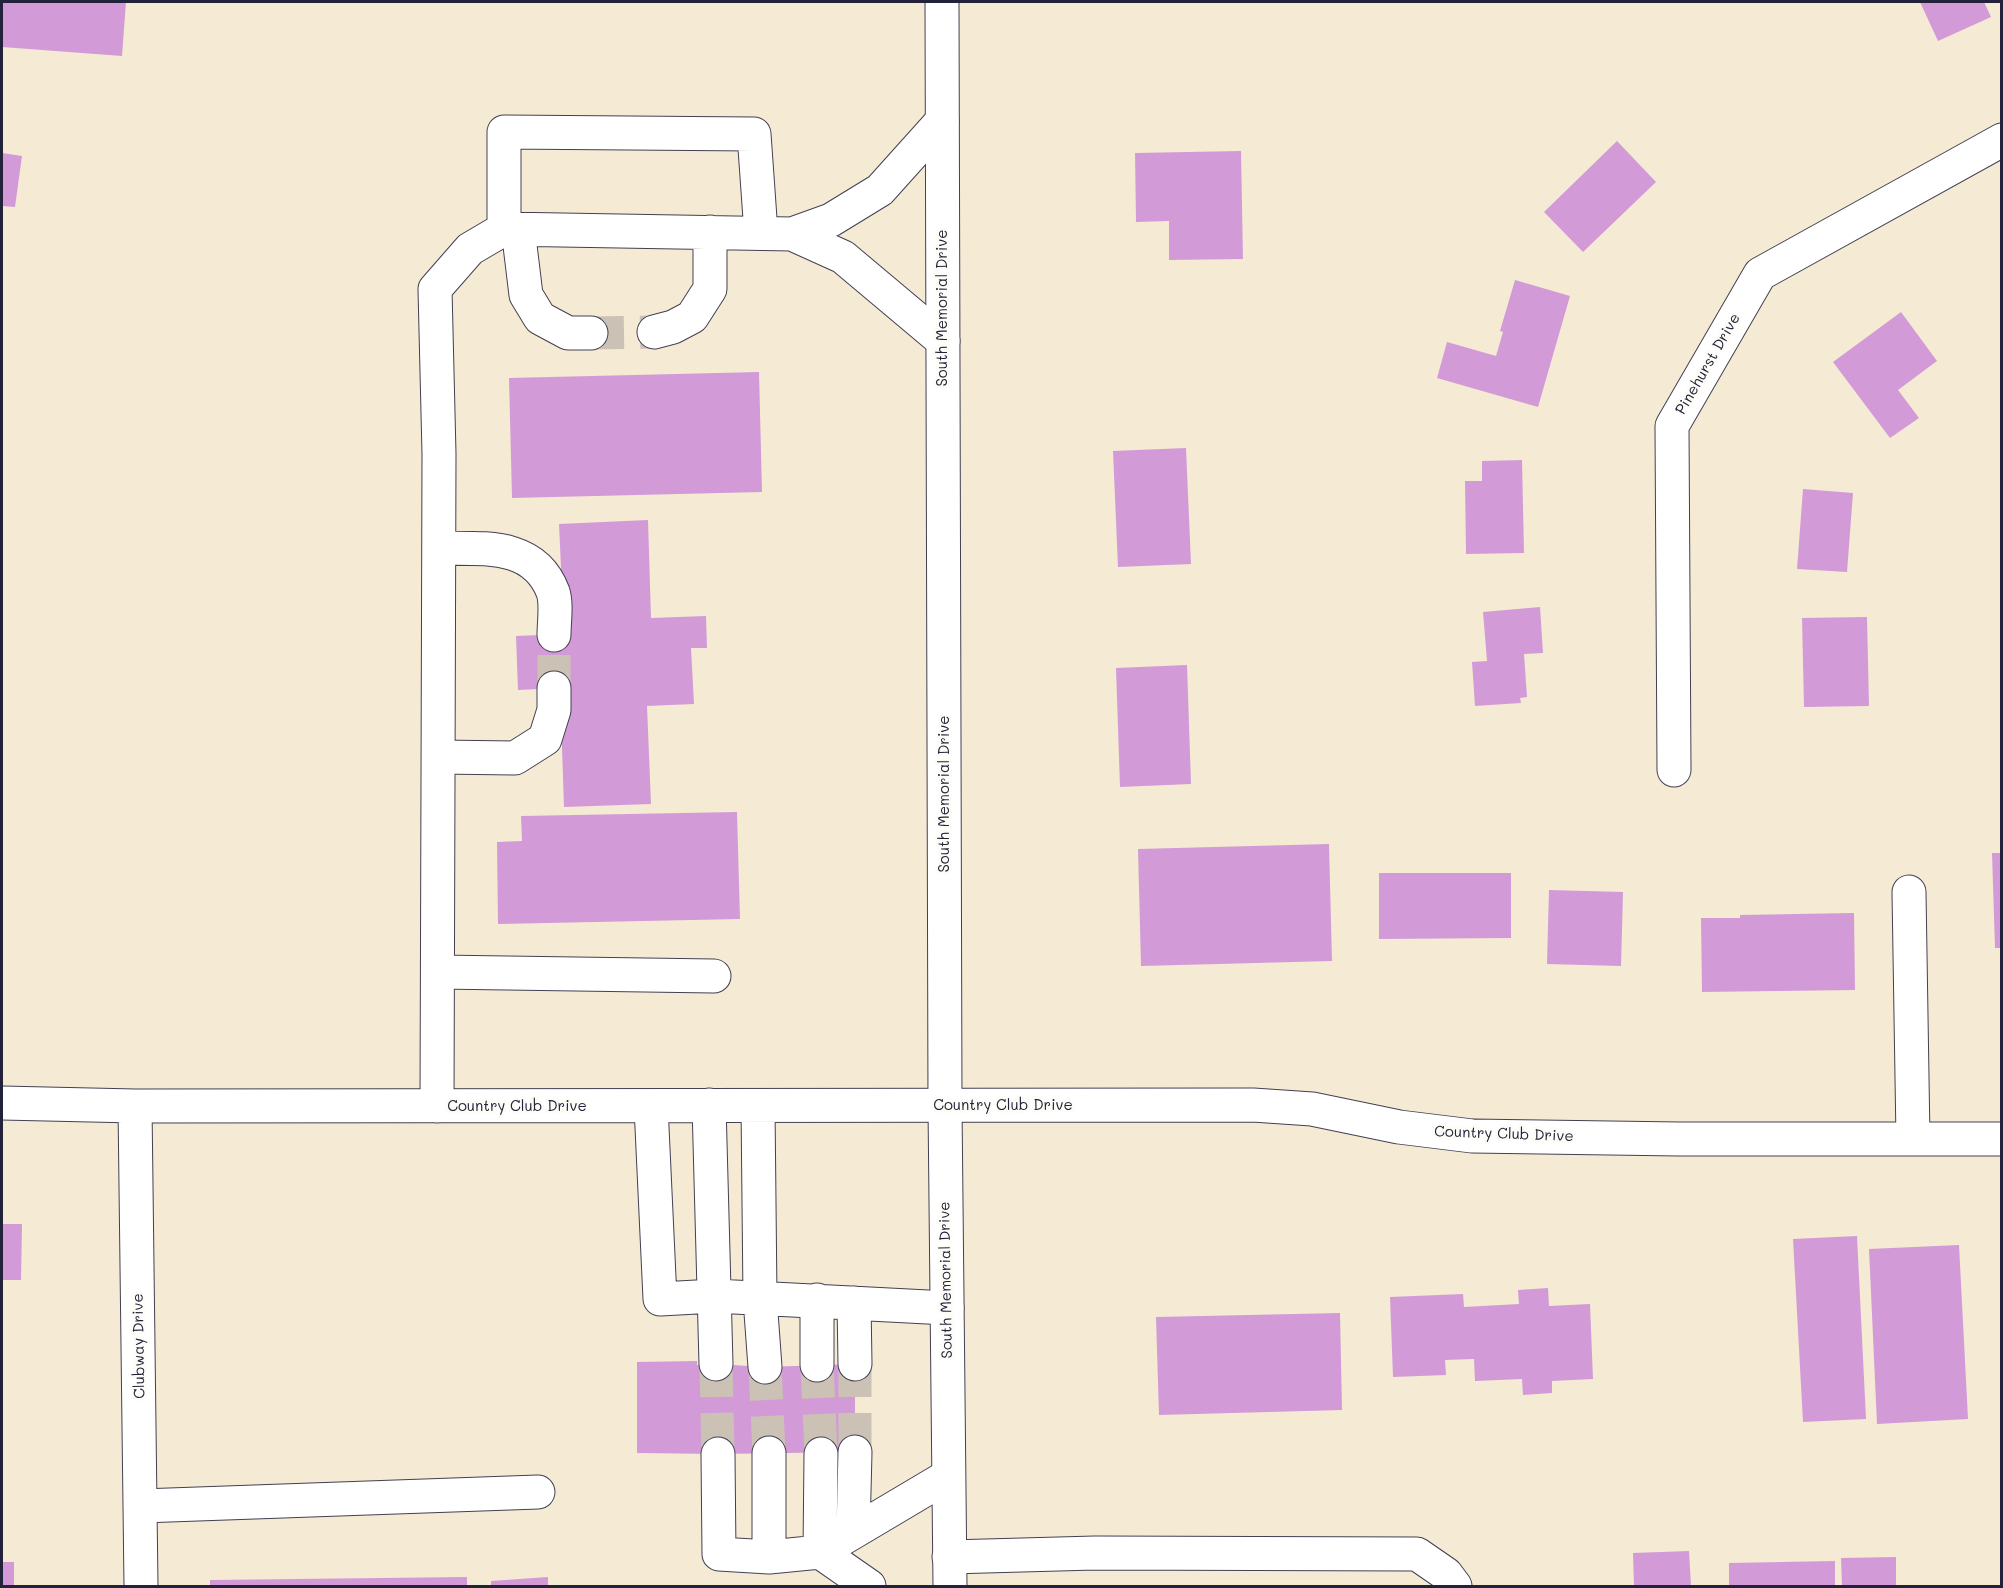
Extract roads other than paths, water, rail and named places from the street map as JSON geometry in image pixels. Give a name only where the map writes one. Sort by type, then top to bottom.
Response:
[{"type":"street","name":"South Memorial Drive","points":[[942,2],[945,1106],[949,1572]]},
{"type":"street","points":[[437,1106],[439,454],[435,289],[470,249],[511,229],[776,234],[831,220],[880,190],[942,121]]},
{"type":"street","points":[[591,333],[568,333],[540,318],[526,295],[511,229],[504,132],[754,134],[776,234]]},
{"type":"street","name":"Pinehurst Drive","points":[[1674,770],[1672,426],[1760,274],[2001,140]]},
{"type":"street","points":[[654,332],[673,327],[692,317],[710,290],[711,232]]},
{"type":"street","points":[[776,234],[843,257],[943,341]]},
{"type":"street","points":[[439,548],[501,549],[528,559],[541,572],[554,594],[554,634]]},
{"type":"street","points":[[438,758],[515,758],[545,739],[554,710],[554,688]]},
{"type":"street","points":[[1909,892],[1913,1139]]},
{"type":"street","points":[[438,972],[714,976]]},
{"type":"street","name":"Country Club Drive","points":[[2,1103],[135,1106],[1253,1105],[1312,1109],[1399,1127],[1472,1136],[1679,1139],[2001,1139]]},
{"type":"street","points":[[709,1105],[716,1364]]},
{"type":"street","name":"Clubway Drive","points":[[135,1106],[141,1587]]},
{"type":"street","points":[[651,1106],[660,1299],[715,1296],[947,1308]]},
{"type":"street","points":[[758,1106],[760,1299],[765,1367]]},
{"type":"street","points":[[817,1300],[818,1365]]},
{"type":"street","points":[[854,1303],[855,1364]]},
{"type":"street","points":[[853,1532],[855,1452]]},
{"type":"street","points":[[769,1453],[769,1557]]},
{"type":"street","points":[[718,1454],[719,1554],[769,1557],[820,1552],[948,1476]]},
{"type":"street","points":[[820,1552],[821,1454]]},
{"type":"street","points":[[141,1506],[538,1492]]},
{"type":"street","points":[[820,1552],[869,1587]]},
{"type":"street","points":[[949,1572],[1095,1553],[1418,1554],[1446,1574],[1455,1587]]},
{"type":"tunnel","points":[[591,333],[654,332]]},
{"type":"tunnel","points":[[554,635],[554,688]]},
{"type":"tunnel","points":[[716,1364],[718,1454]]},
{"type":"tunnel","points":[[855,1364],[855,1452]]},
{"type":"tunnel","points":[[817,1365],[821,1454]]},
{"type":"tunnel","points":[[765,1367],[769,1453]]}]
